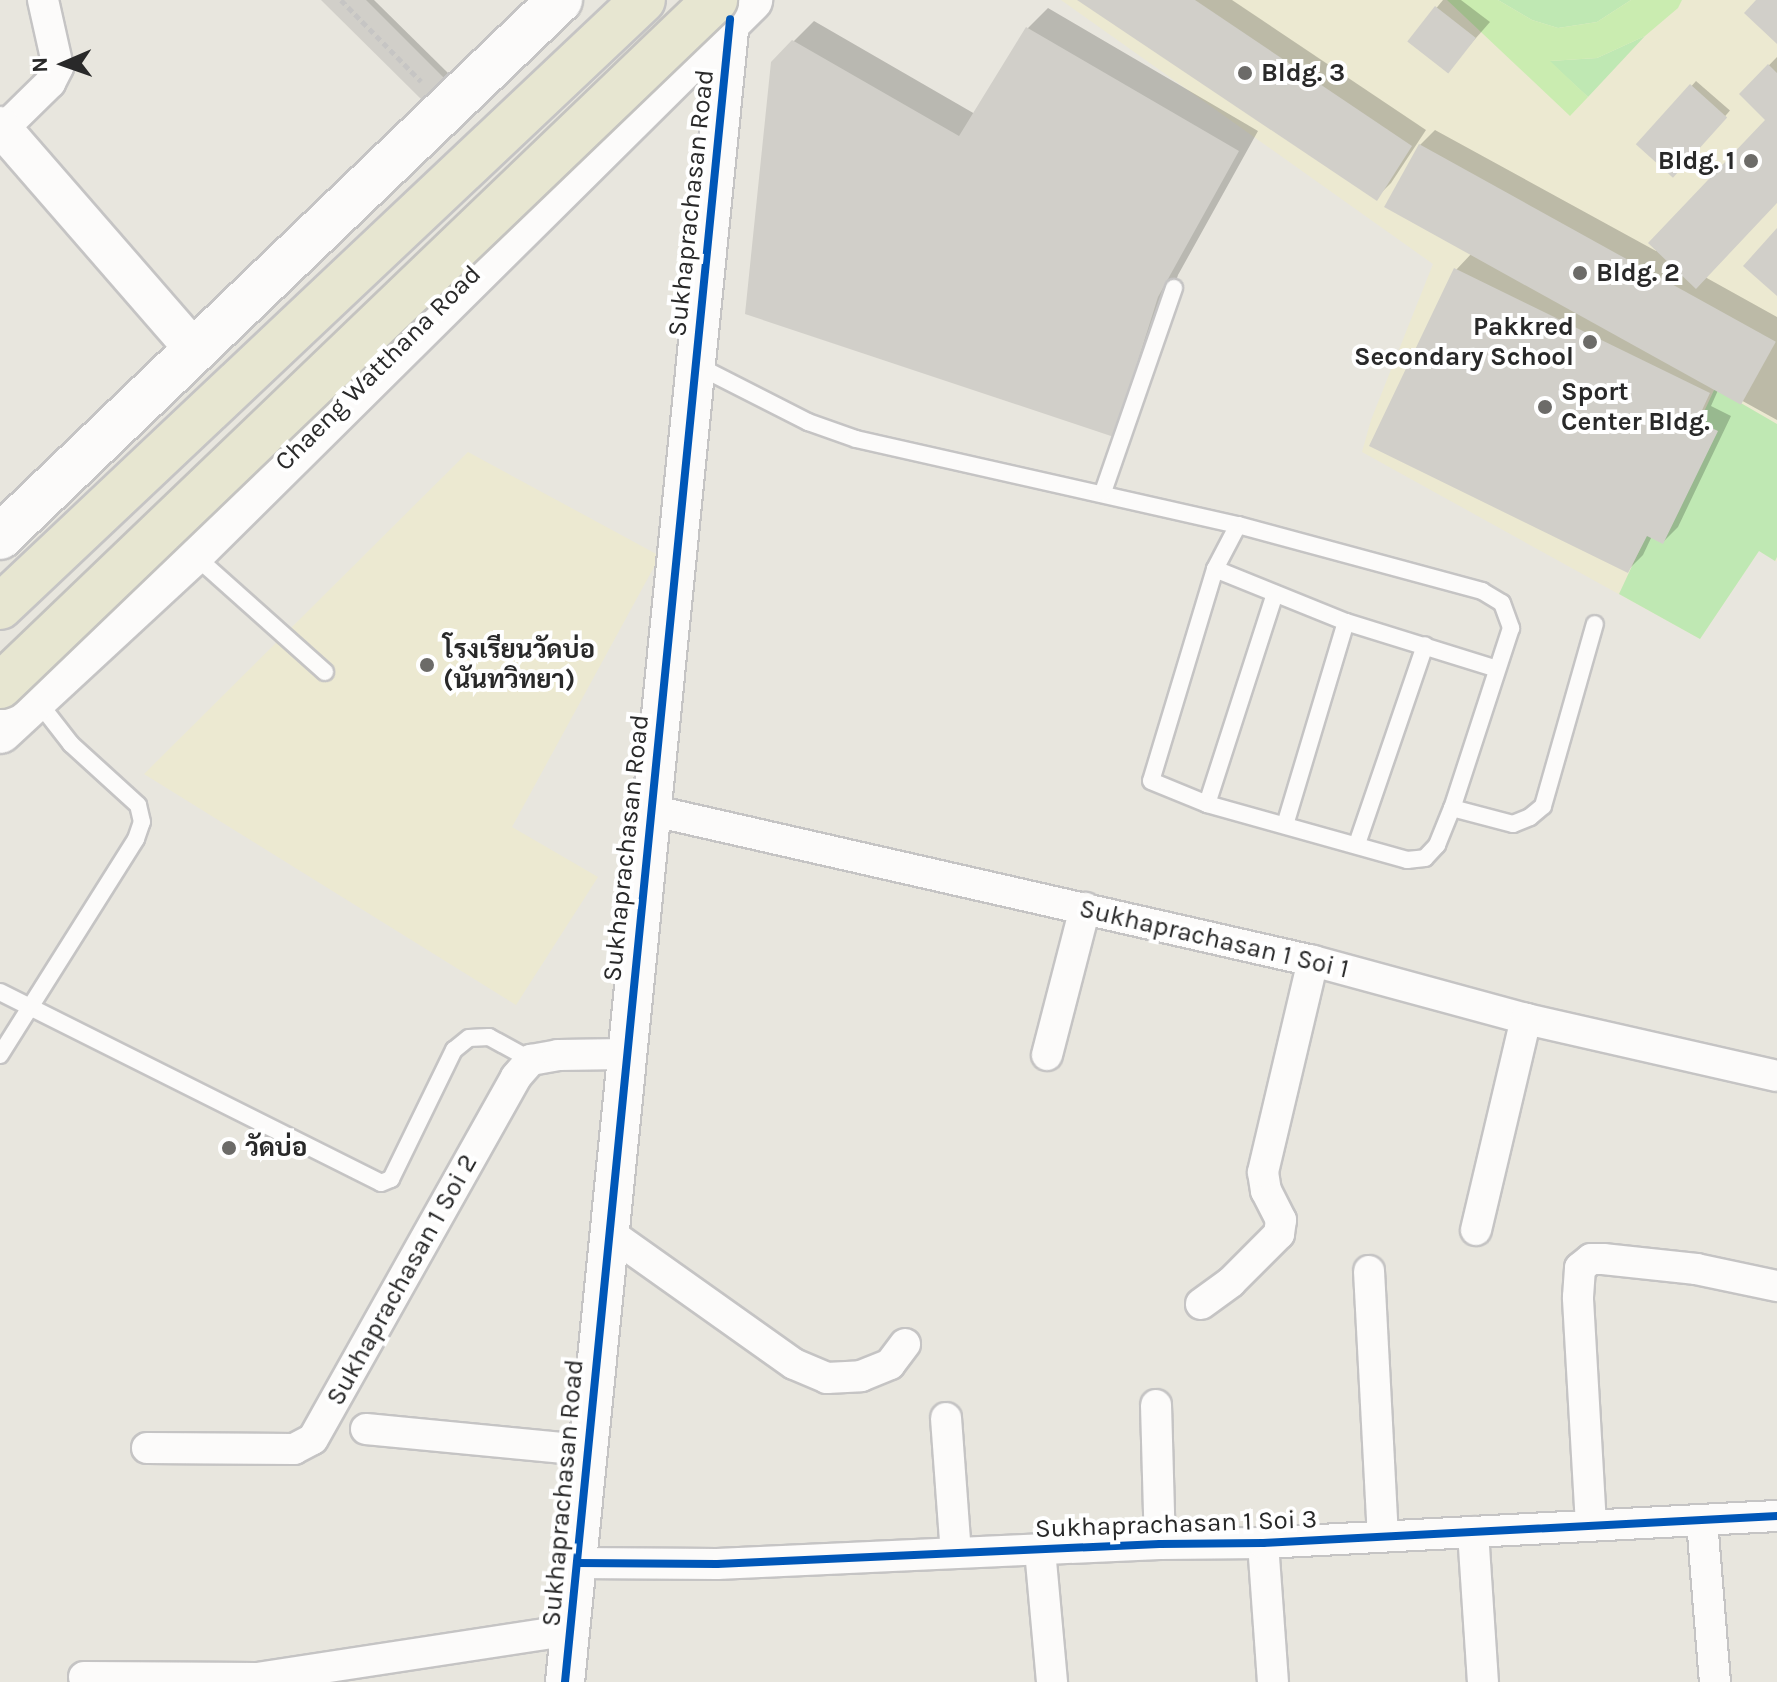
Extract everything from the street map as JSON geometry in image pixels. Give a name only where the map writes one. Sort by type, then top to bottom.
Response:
[{"type":"main road","points":[[0,537],[560,0]]},
{"type":"main road","points":[[249,373],[399,188],[605,0]]},
{"type":"main road","points":[[0,607],[643,0]]},
{"type":"main road","name":"Chaeng Watthana Road","points":[[13,700],[192,553],[728,5]]},
{"type":"main road","name":"Chaeng Watthana Road","points":[[13,700],[728,5]]},
{"type":"street","points":[[43,0],[58,67],[50,83],[2,127],[195,350]]},
{"type":"street","name":"Sukhaprachasan Road","points":[[565,1682],[585,1450],[695,364],[728,5]]},
{"type":"street","name":"Sukhaprachasan 1 Soi 1","points":[[650,810],[1313,961],[1526,1019],[1777,1076]]},
{"type":"street","points":[[1047,1055],[1085,908]]},
{"type":"street","points":[[1201,1304],[1231,1282],[1279,1234],[1281,1220],[1266,1191],[1263,1172],[1313,961]]},
{"type":"street","points":[[1476,1230],[1526,1019]]},
{"type":"street","points":[[531,1060],[558,1055],[625,1054]]},
{"type":"street","name":"Sukhaprachasan 1 Soi 2","points":[[147,1448],[294,1449],[313,1439],[516,1077],[531,1060]]},
{"type":"street","points":[[608,1232],[794,1364],[827,1378],[861,1376],[890,1364],[905,1344]]},
{"type":"street","points":[[1591,1525],[1578,1297],[1580,1268],[1591,1259],[1603,1259],[1696,1269],[1777,1286]]},
{"type":"street","points":[[1369,1271],[1383,1534]]},
{"type":"street","points":[[1156,1405],[1160,1544]]},
{"type":"street","points":[[946,1418],[956,1553]]},
{"type":"street","points":[[366,1429],[585,1450]]},
{"type":"street","name":"Sukhaprachasan 1 Soi 3","points":[[577,1563],[717,1564],[1160,1544],[1263,1543],[1383,1534],[1777,1516]]},
{"type":"street","points":[[1702,1521],[1715,1682]]},
{"type":"street","points":[[1473,1532],[1483,1682]]},
{"type":"street","points":[[1263,1543],[1273,1682]]},
{"type":"street","points":[[1040,1550],[1052,1682]]},
{"type":"street","points":[[84,1677],[257,1678],[570,1630]]},
{"type":"lane","points":[[1103,492],[1174,288]]},
{"type":"lane","points":[[695,364],[808,422],[856,439],[1103,492],[1156,508],[1238,525],[1482,591],[1502,603],[1511,628],[1452,808],[1437,845],[1425,858],[1407,860],[1207,804],[1151,781],[1215,569],[1238,525]]},
{"type":"lane","points":[[192,553],[325,672]]},
{"type":"lane","points":[[1215,569],[1346,622],[1497,669]]},
{"type":"lane","points":[[1207,804],[1275,594]]},
{"type":"lane","points":[[1285,825],[1346,622]]},
{"type":"lane","points":[[1452,808],[1513,824],[1530,817],[1543,806],[1595,624]]},
{"type":"lane","points":[[1357,844],[1425,645]]},
{"type":"lane","points":[[0,1055],[136,839],[142,822],[138,805],[71,744],[13,700]]},
{"type":"lane","points":[[0,992],[31,1010],[104,1041],[381,1183],[391,1179],[454,1050],[469,1038],[489,1037],[531,1060]]},
{"type":"path","points":[[341,0],[447,108]]},
{"type":"shaded area","name":"Pakkred Secondary School","points":[[1061,0],[1777,0],[1777,562],[1759,551],[1700,639],[1362,452],[1371,420],[1433,264]]},
{"type":"shaded area","name":"โรงเรียนวัดบ่อ (นันทวิทยา)","points":[[468,452],[660,556],[512,827],[598,877],[516,1005],[144,774]]},
{"type":"green space","points":[[1447,0],[1498,0],[1532,20],[1558,28],[1597,22],[1631,0],[1682,0],[1678,8],[1645,36],[1597,58],[1550,61],[1588,97],[1570,116]]},
{"type":"green space","points":[[1498,0],[1631,0],[1597,22],[1558,28],[1532,20]]},
{"type":"green space","points":[[1645,36],[1588,97],[1549,61],[1597,58]]},
{"type":"green space","points":[[1715,388],[1777,424],[1777,557],[1775,561],[1759,551],[1700,639],[1619,594]]},
{"type":"building","points":[[321,0],[366,0],[445,79],[423,101]]},
{"type":"building","name":"Bldg. 3","points":[[1077,0],[1195,0],[1412,146],[1377,201]]},
{"type":"building","points":[[1756,0],[1777,0],[1777,44],[1744,13]]},
{"type":"building","points":[[1435,6],[1476,38],[1448,73],[1407,41]]},
{"type":"building","points":[[1026,27],[1239,151],[1158,297],[1114,437],[745,314],[771,62],[792,40],[959,136]]},
{"type":"building","name":"Bldg. 1","points":[[1768,64],[1777,73],[1777,203],[1696,289],[1648,243],[1765,120],[1739,94]]},
{"type":"building","points":[[1690,84],[1727,117],[1673,178],[1636,144]]},
{"type":"building","name":"Bldg. 2","points":[[1419,144],[1776,342],[1741,405],[1384,207]]},
{"type":"building","points":[[1777,228],[1777,296],[1743,266]]},
{"type":"building","name":"Sport Center Bldg.","points":[[1454,268],[1710,393],[1697,421],[1718,431],[1663,544],[1647,536],[1628,573],[1369,446]]},
{"type":"cycle path","points":[[565,1682],[730,19]]},
{"type":"cycle path","points":[[577,1563],[717,1564],[1160,1544],[1263,1543],[1777,1516]]},
{"type":"place","name":"Bldg. 3","points":[[1245,73]]},
{"type":"place","name":"Bldg. 1","points":[[1751,161]]},
{"type":"place","name":"Bldg. 2","points":[[1580,273]]},
{"type":"place","name":"Pakkred Secondary School","points":[[1590,342]]},
{"type":"place","name":"Sport Center Bldg.","points":[[1545,407]]},
{"type":"place","name":"โรงเรียนวัดบ่อ (นันทวิทยา)","points":[[427,665]]},
{"type":"place","name":"วัดบ่อ","points":[[229,1148]]}]
